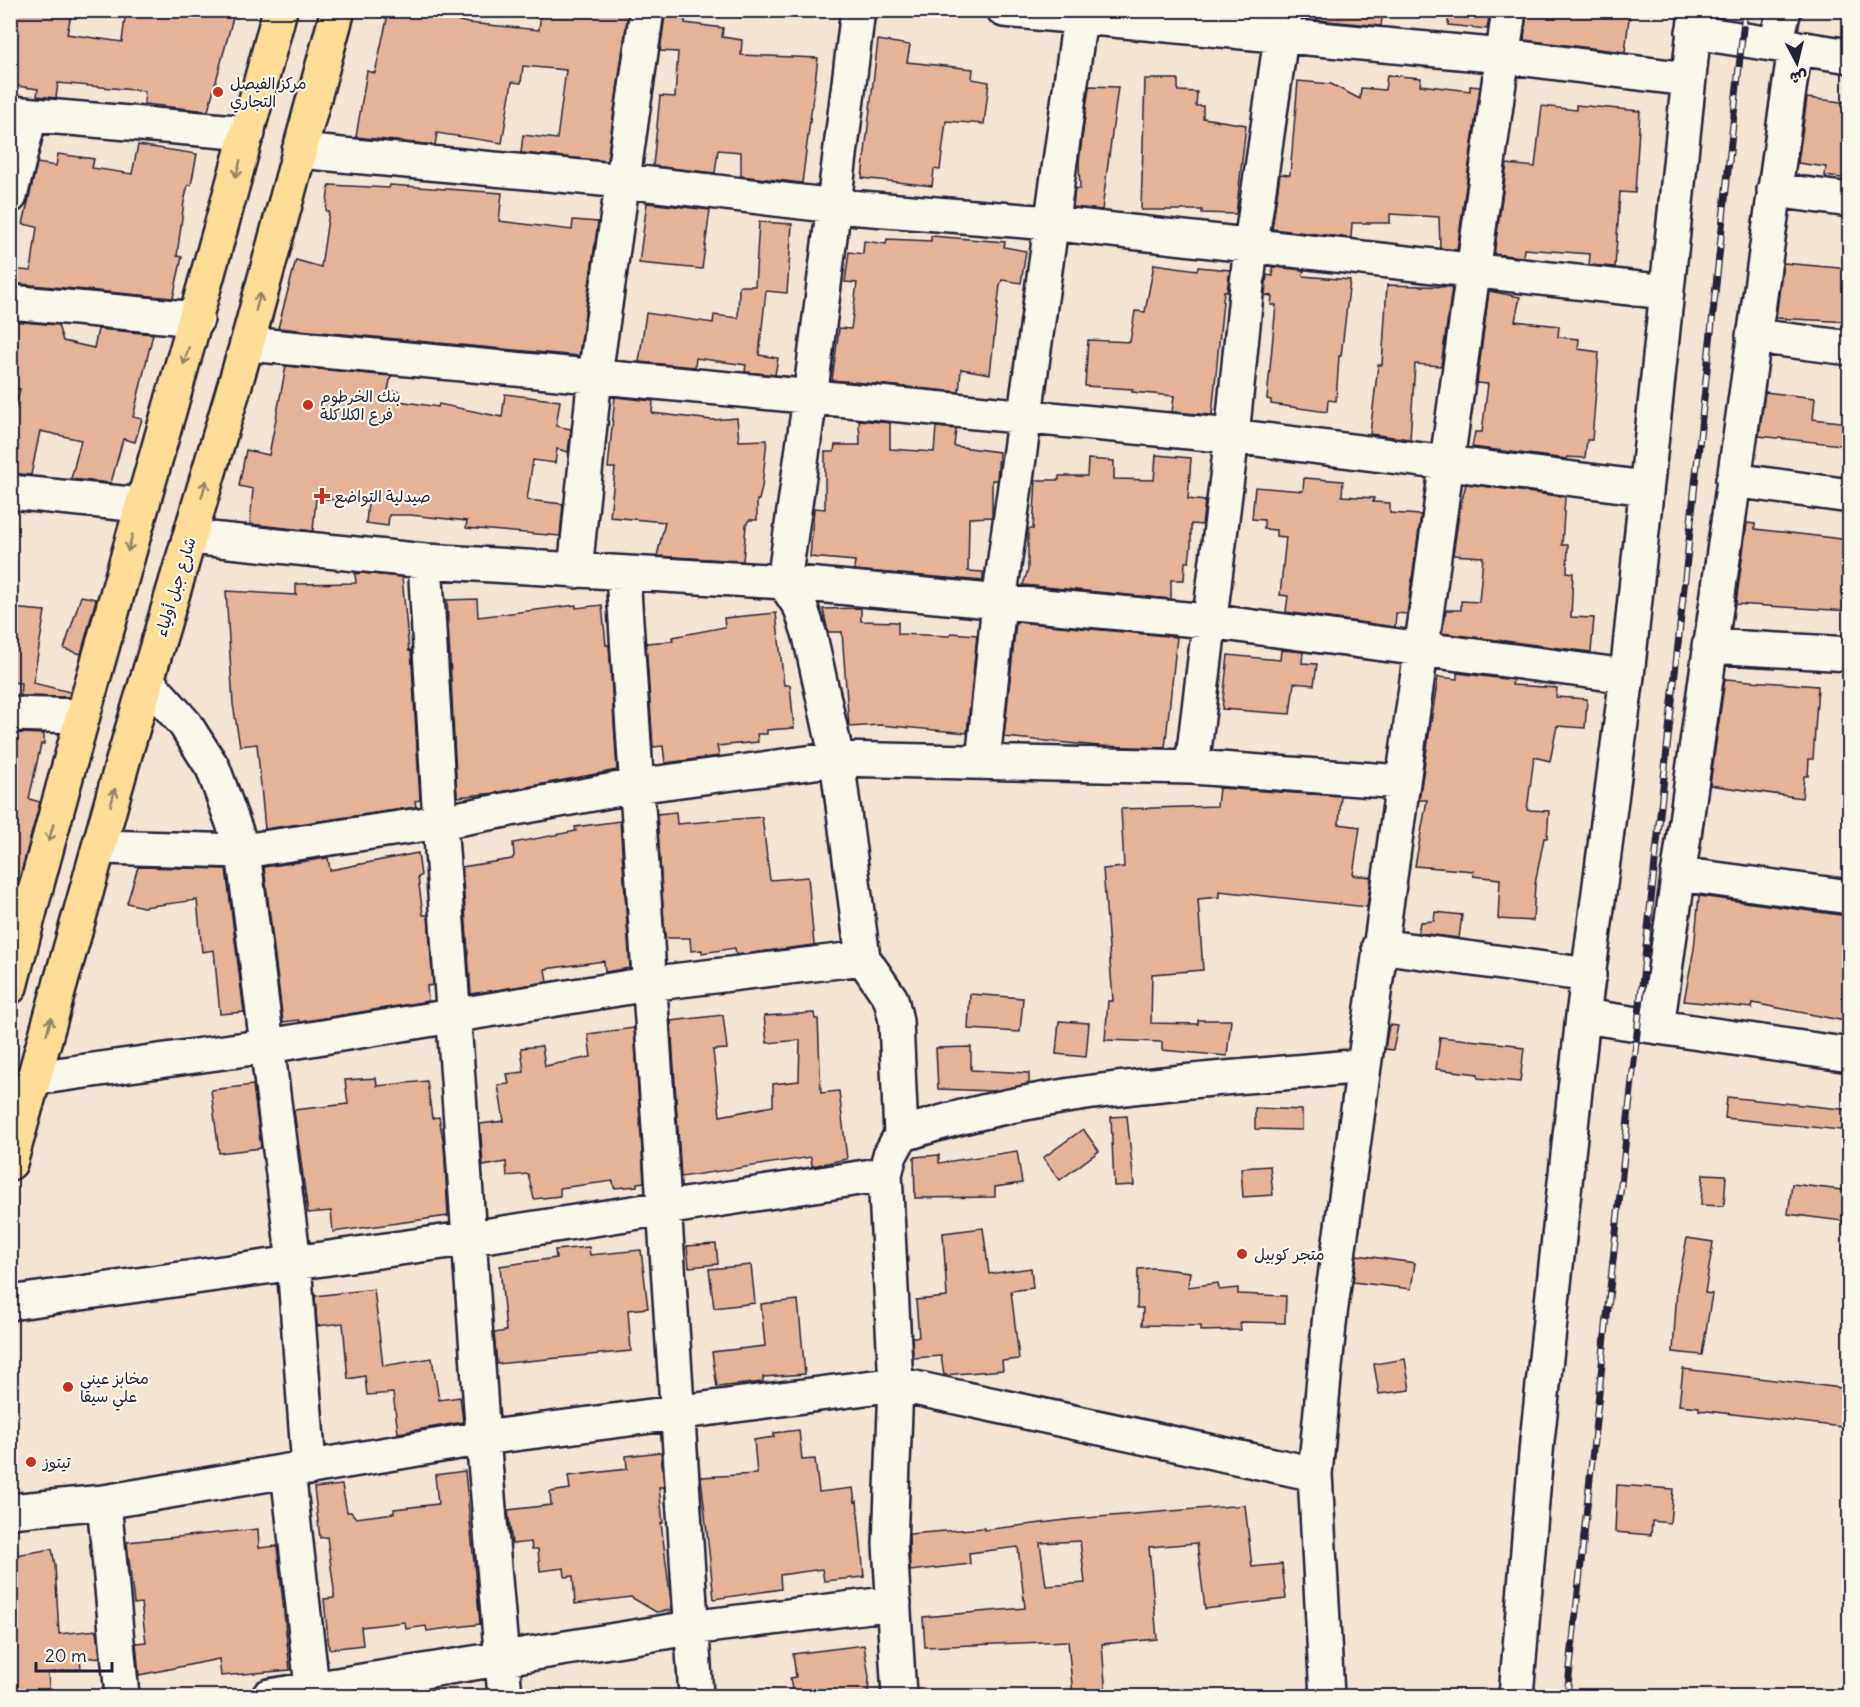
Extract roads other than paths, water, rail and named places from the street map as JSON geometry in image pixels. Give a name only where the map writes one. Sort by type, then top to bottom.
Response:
[{"type":"main road","points":[[10,987],[19,924],[197,319],[280,10]]},
{"type":"main road","name":"شارع جبل أولياء","points":[[10,1163],[147,681],[247,344],[338,10]]},
{"type":"street","points":[[575,571],[595,375],[647,10]]},
{"type":"street","points":[[858,10],[835,206],[784,582],[801,608],[810,636],[837,759],[863,958],[891,999],[896,1021],[901,1135],[890,1155],[885,1174],[896,1384],[890,1544],[899,1696]]},
{"type":"street","points":[[1004,10],[1283,23],[1503,56],[1687,79]]},
{"type":"street","points":[[1328,1696],[1315,1474],[1330,1314],[1362,1066],[1423,650],[1472,268],[1509,10]]},
{"type":"street","points":[[1657,1028],[1774,190],[1786,45],[1784,10]]},
{"type":"street","points":[[983,762],[999,602],[1080,14]]},
{"type":"street","points":[[1516,1696],[1537,1441],[1583,1016],[1627,676],[1694,21],[1786,45],[1850,56]]},
{"type":"street","points":[[1192,767],[1232,436],[1251,244],[1283,23]]},
{"type":"street","points":[[10,196],[20,115],[248,133]]},
{"type":"street","points":[[299,151],[624,181],[835,206],[1050,223],[1472,268],[1666,292]]},
{"type":"street","points":[[1774,190],[1850,200]]},
{"type":"street","points":[[10,302],[197,319]]},
{"type":"street","points":[[1753,336],[1850,348]]},
{"type":"street","points":[[247,344],[1232,436],[1646,488]]},
{"type":"street","points":[[1733,480],[1850,496]]},
{"type":"street","points":[[10,492],[141,505]]},
{"type":"street","points":[[190,537],[425,561],[623,575],[784,582],[1208,621],[1627,676]]},
{"type":"street","points":[[425,561],[440,822],[471,1238],[483,1438],[505,1696]]},
{"type":"street","points":[[623,575],[662,1207],[696,1696]]},
{"type":"street","points":[[1709,646],[1850,654]]},
{"type":"street","points":[[147,681],[185,724],[213,768],[243,850],[294,1263],[299,1470],[312,1693]]},
{"type":"street","points":[[10,714],[82,716]]},
{"type":"street","points":[[100,847],[243,850],[440,822],[636,786],[837,759],[1192,767],[1402,782]]},
{"type":"street","points":[[1678,874],[1850,897]]},
{"type":"street","points":[[1379,946],[1589,975]]},
{"type":"street","points":[[34,1077],[268,1046],[648,984],[863,958]]},
{"type":"street","points":[[1583,1016],[1850,1055]]},
{"type":"street","points":[[901,1135],[958,1118],[1083,1094],[1362,1066]]},
{"type":"street","points":[[10,1303],[471,1238],[885,1174]]},
{"type":"street","points":[[10,1511],[104,1502],[483,1438],[896,1384],[1315,1474]]},
{"type":"street","points":[[104,1502],[122,1696]]},
{"type":"street","points":[[269,1696],[312,1693],[502,1659],[690,1629],[894,1603]]},
{"type":"railway","points":[[1567,1696],[1745,10]]},
{"type":"place","name":"مركز الفيصل التجاري","points":[[218,92]]},
{"type":"place","name":"بنك الخرطوم فرع الكلاكلة","points":[[308,405]]},
{"type":"place","name":"صيدلية التواضع","points":[[322,496]]},
{"type":"place","name":"متجر كوبيل","points":[[1242,1254]]},
{"type":"place","name":"مخابز عيني علي سيقا","points":[[68,1387]]},
{"type":"place","name":"تيتوز","points":[[31,1462]]}]
